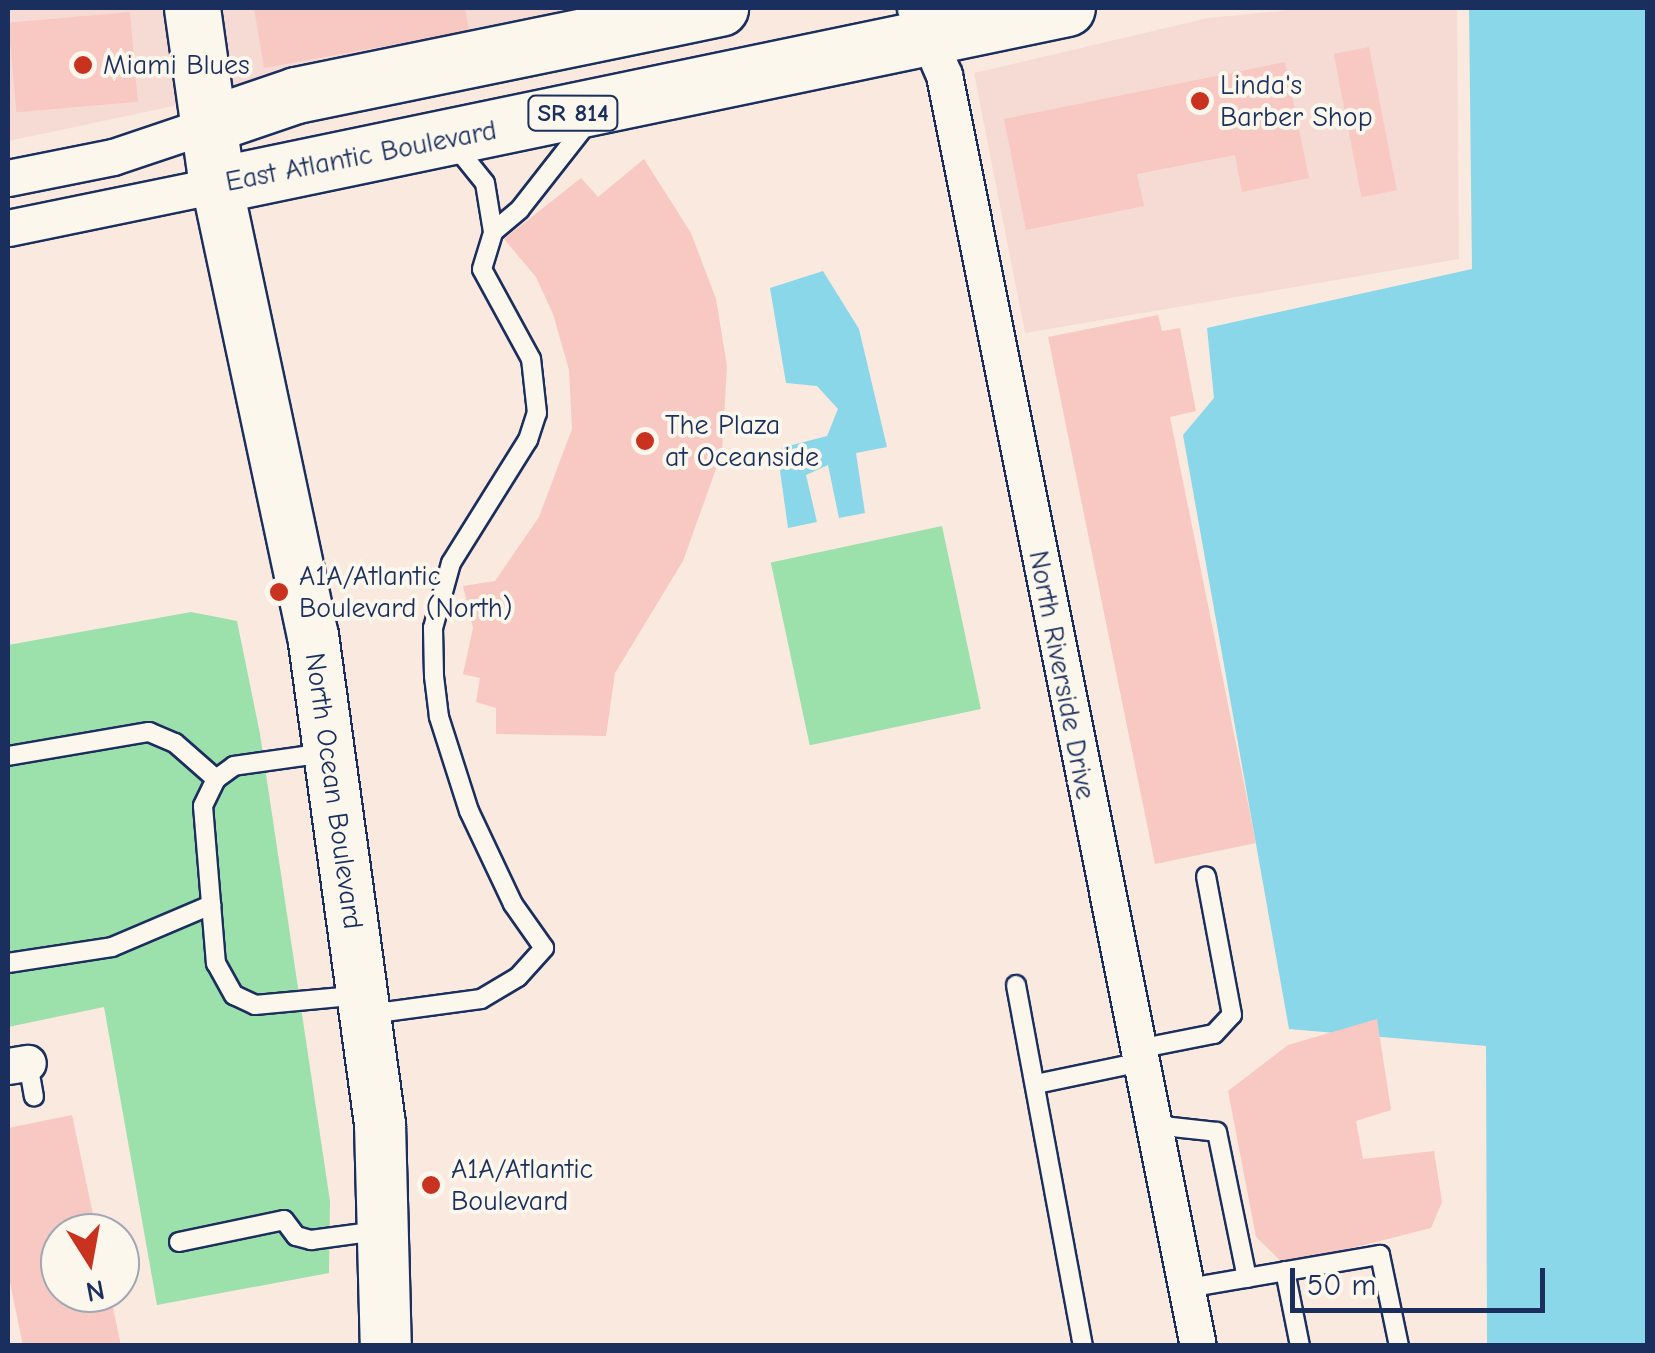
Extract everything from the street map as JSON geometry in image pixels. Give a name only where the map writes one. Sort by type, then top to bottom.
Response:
[{"type":"main road","name":"North Ocean Boulevard","points":[[192,8],[217,185],[313,635],[380,1124],[386,1346]]},
{"type":"main road","points":[[208,125],[296,95],[720,8]]},
{"type":"main road","name":"East Atlantic Boulevard","points":[[217,185],[600,108],[922,24],[1067,8]]},
{"type":"street","name":"North Riverside Drive","points":[[922,24],[944,75],[1198,1346]]},
{"type":"street","points":[[8,178],[113,157],[208,125]]},
{"type":"street","name":"East Atlantic Boulevard","points":[[8,228],[217,185]]},
{"type":"lane","points":[[493,232],[520,209],[600,108]]},
{"type":"lane","points":[[329,753],[234,766],[216,779],[203,806],[216,963],[234,995],[255,1005],[480,999],[518,977],[544,948],[513,904],[468,812],[439,717],[433,628],[451,563],[528,440],[537,413],[531,359],[482,270],[493,232],[490,197],[475,164],[442,140]]},
{"type":"lane","points":[[8,756],[149,732],[174,744],[216,779]]},
{"type":"lane","points":[[1036,1084],[1214,1034],[1232,1015],[1206,876]]},
{"type":"lane","points":[[8,963],[112,947],[211,905]]},
{"type":"lane","points":[[1016,985],[1083,1346]]},
{"type":"lane","points":[[1154,1124],[1217,1132],[1247,1278]]},
{"type":"lane","points":[[179,1242],[284,1220],[296,1236],[311,1240],[383,1230]]},
{"type":"lane","points":[[1188,1288],[1380,1255],[1399,1346]]},
{"type":"lane","points":[[1285,1271],[1300,1346]]},
{"type":"shaded area","points":[[8,8],[638,8],[8,141]]},
{"type":"shaded area","points":[[1310,8],[1457,8],[1459,259],[1025,333],[974,73],[1208,18]]},
{"type":"green space","points":[[942,526],[981,709],[810,745],[771,562]]},
{"type":"green space","points":[[191,612],[237,621],[260,734],[330,1201],[329,1273],[157,1305],[104,1007],[8,1027],[8,645]]},
{"type":"water","points":[[1469,8],[1647,8],[1647,1345],[1487,1345],[1486,1046],[1289,1029],[1183,435],[1214,398],[1207,328],[1472,269]]},
{"type":"water","points":[[823,271],[859,329],[887,447],[856,453],[865,513],[839,518],[828,465],[806,475],[817,522],[788,528],[777,449],[827,436],[838,409],[817,386],[786,383],[770,288]]},
{"type":"building","points":[[254,8],[465,8],[469,31],[264,68]]},
{"type":"building","points":[[130,12],[138,102],[16,112],[8,23]]},
{"type":"building","points":[[1369,47],[1397,190],[1362,197],[1334,54]]},
{"type":"building","points":[[1285,62],[1309,178],[1242,192],[1235,155],[1137,174],[1144,206],[1026,230],[1004,119]]},
{"type":"building","name":"The Plaza at Oceanside","points":[[644,159],[691,233],[716,299],[727,366],[722,452],[683,561],[615,673],[606,736],[496,734],[496,708],[476,702],[480,678],[463,674],[473,628],[463,586],[495,581],[539,517],[572,429],[569,370],[553,314],[536,277],[504,239],[581,178],[598,197]]},
{"type":"building","points":[[1158,315],[1162,331],[1180,328],[1196,411],[1170,417],[1256,843],[1155,864],[1048,337]]},
{"type":"building","points":[[1377,1019],[1391,1110],[1356,1121],[1363,1159],[1434,1151],[1442,1202],[1431,1228],[1285,1265],[1256,1237],[1228,1091],[1288,1045]]},
{"type":"building","points":[[72,1115],[93,1213],[40,1213],[40,1313],[114,1313],[121,1346],[23,1346],[8,1273],[8,1128]]},
{"type":"place","name":"Miami Blues","points":[[83,65]]},
{"type":"place","name":"Linda's Barber Shop","points":[[1200,101]]},
{"type":"place","name":"The Plaza at Oceanside","points":[[645,441]]},
{"type":"place","name":"A1A/Atlantic Boulevard (North)","points":[[279,592]]},
{"type":"place","name":"A1A/Atlantic Boulevard","points":[[431,1185]]}]
